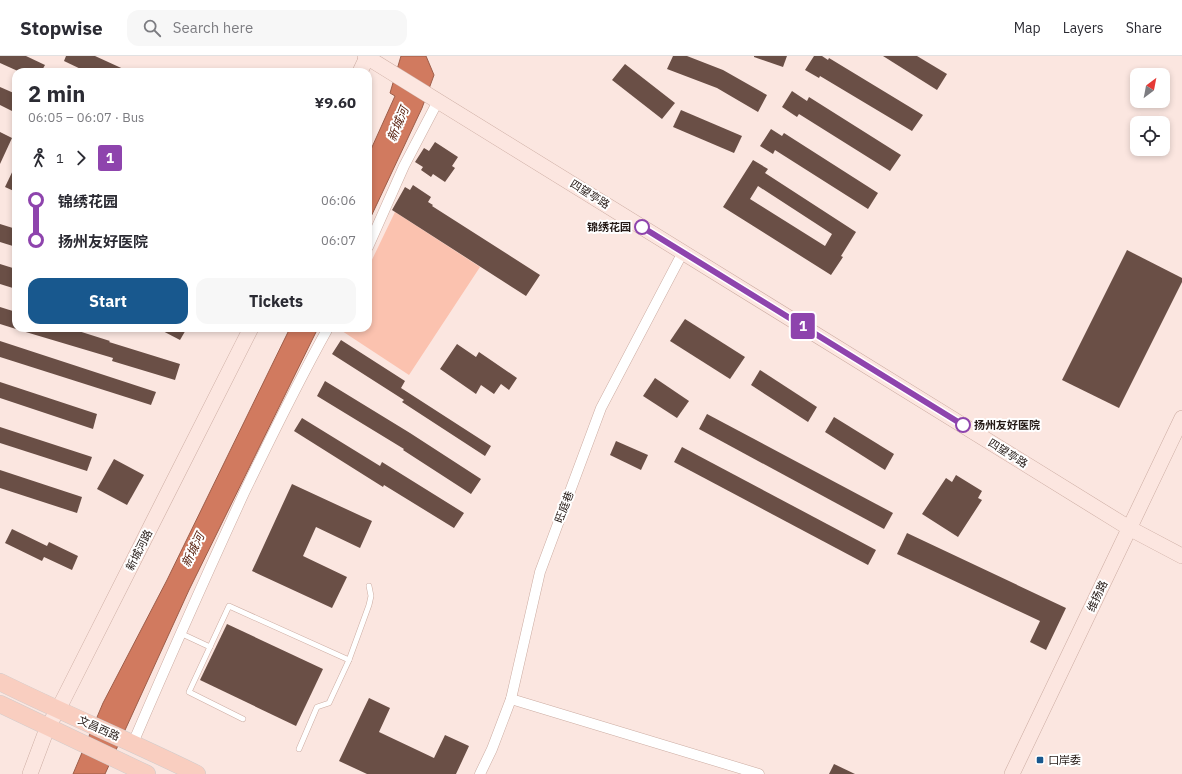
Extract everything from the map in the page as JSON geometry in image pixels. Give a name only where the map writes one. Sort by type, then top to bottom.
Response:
[{"type":"main road","name":"文昌西路","points":[[0,682],[197,774]]},
{"type":"main road","name":"文昌西路","points":[[0,704],[148,774]]},
{"type":"street","points":[[362,68],[366,56]]},
{"type":"street","name":"四望亭路","points":[[366,56],[1133,530],[1182,556]]},
{"type":"street","points":[[372,237],[433,98]]},
{"type":"street","name":"旺庭巷","points":[[480,774],[492,750],[510,699],[540,572],[602,408],[683,252]]},
{"type":"street","name":"新城河路","points":[[30,774],[48,726],[58,710],[249,332]]},
{"type":"street","points":[[130,742],[205,577],[260,461],[306,366],[326,332]]},
{"type":"street","name":"维扬路","points":[[1023,774],[1182,418]]},
{"type":"street","name":"维扬路","points":[[1012,774],[1133,530],[1182,438]]},
{"type":"street","points":[[510,699],[759,774]]},
{"type":"lane","points":[[299,748],[317,707],[329,703],[349,660],[369,605],[371,596],[369,586]]},
{"type":"lane","points":[[242,719],[189,692],[229,606],[349,660]]},
{"type":"lane","points":[[180,633],[210,647]]},
{"type":"shaded area","points":[[395,212],[480,267],[409,375],[344,332],[372,332],[372,260]]},
{"type":"water","name":"新城河","points":[[401,56],[426,56],[434,75],[422,108],[372,214],[372,147],[395,96],[390,93]]},
{"type":"water","name":"新城河","points":[[288,332],[316,332],[189,590],[105,774],[73,774],[103,703],[167,580]]},
{"type":"building","points":[[0,56],[26,56],[45,65],[43,68],[12,68],[0,63]]},
{"type":"building","points":[[66,56],[95,56],[121,68],[79,68],[64,61]]},
{"type":"building","points":[[673,56],[687,56],[723,70],[767,95],[758,112],[717,88],[667,69]]},
{"type":"building","points":[[754,56],[787,56],[783,67]]},
{"type":"building","points":[[814,56],[822,56],[828,60],[829,58],[923,115],[912,131],[820,76],[819,78],[805,70]]},
{"type":"building","points":[[883,56],[917,56],[947,74],[937,90]]},
{"type":"building","points":[[625,64],[675,103],[662,119],[612,80]]},
{"type":"building","points":[[0,87],[12,92],[12,111],[0,105]]},
{"type":"building","points":[[792,91],[807,101],[809,97],[901,155],[890,171],[799,114],[797,117],[782,107]]},
{"type":"building","points":[[681,110],[742,136],[734,153],[673,127]]},
{"type":"building","points":[[771,129],[782,136],[784,133],[878,193],[868,209],[775,150],[773,154],[760,146]]},
{"type":"building","points":[[0,132],[12,138],[0,164]]},
{"type":"building","points":[[435,142],[458,157],[452,166],[455,168],[445,182],[433,174],[431,177],[421,170],[423,167],[415,162],[424,148],[429,151]]},
{"type":"building","points":[[753,160],[768,169],[765,173],[856,232],[841,256],[843,257],[831,275],[723,207]],"holes":[[[758,186],[832,234],[825,246],[750,199]]]},
{"type":"building","points":[[12,172],[12,190],[5,187]]},
{"type":"building","points":[[413,185],[431,197],[428,202],[433,205],[432,206],[540,275],[526,296],[392,210],[405,187],[410,190]]},
{"type":"building","points":[[0,224],[12,228],[12,246],[0,242]]},
{"type":"building","points":[[1127,250],[1182,278],[1182,282],[1119,408],[1062,380]]},
{"type":"building","points":[[0,264],[12,268],[12,288],[0,284]]},
{"type":"building","points":[[0,307],[12,311],[12,328],[0,324]]},
{"type":"building","points":[[685,319],[745,357],[730,379],[670,341]]},
{"type":"building","points":[[26,332],[82,332],[180,364],[175,380],[112,361],[113,358]]},
{"type":"building","points":[[165,332],[185,332],[180,340]]},
{"type":"building","points":[[341,340],[405,381],[401,388],[491,446],[485,456],[402,402],[404,400],[332,354]]},
{"type":"building","points":[[0,341],[156,392],[151,405],[0,357]]},
{"type":"building","points":[[457,344],[476,357],[479,352],[517,378],[509,390],[501,384],[494,394],[481,385],[476,394],[440,369]]},
{"type":"building","points":[[760,370],[817,407],[808,422],[751,385]]},
{"type":"building","points":[[655,378],[689,401],[677,418],[643,396]]},
{"type":"building","points":[[325,381],[481,479],[471,494],[403,450],[404,449],[317,396]]},
{"type":"building","points":[[0,382],[97,414],[93,429],[0,398]]},
{"type":"building","points":[[707,414],[893,513],[884,529],[699,429]]},
{"type":"building","points":[[834,417],[894,454],[885,470],[825,432]]},
{"type":"building","points":[[302,418],[380,466],[382,462],[464,513],[454,528],[384,485],[383,487],[294,431]]},
{"type":"building","points":[[0,427],[92,457],[87,471],[0,443]]},
{"type":"building","points":[[616,441],[648,455],[641,470],[610,455]]},
{"type":"building","points":[[682,447],[876,550],[868,565],[674,462]]},
{"type":"building","points":[[114,459],[144,475],[127,505],[97,489]]},
{"type":"building","points":[[0,470],[82,497],[77,513],[0,488]]},
{"type":"building","points":[[956,475],[982,491],[978,498],[982,500],[958,537],[922,514],[946,478],[952,482]]},
{"type":"building","points":[[292,484],[372,521],[360,548],[316,527],[303,556],[347,577],[332,608],[252,571]]},
{"type":"building","points":[[12,529],[47,546],[49,542],[78,556],[72,570],[44,557],[42,561],[5,543]]},
{"type":"building","points":[[907,533],[1066,608],[1046,650],[1030,642],[1040,621],[897,554]]},
{"type":"building","points":[[227,624],[323,669],[296,726],[200,680]]},
{"type":"building","points":[[369,698],[390,708],[379,732],[434,758],[445,735],[469,746],[456,774],[367,774],[339,761]]},
{"type":"building","points":[[834,764],[855,774],[829,774]]},
{"type":"bus line","name":"1","points":[[642,227],[963,425]]},
{"type":"place","name":"锦绣花园","points":[[642,227]]},
{"type":"place","name":"扬州友好医院","points":[[963,425]]},
{"type":"place","name":"口岸委","points":[[1040,760]]}]
